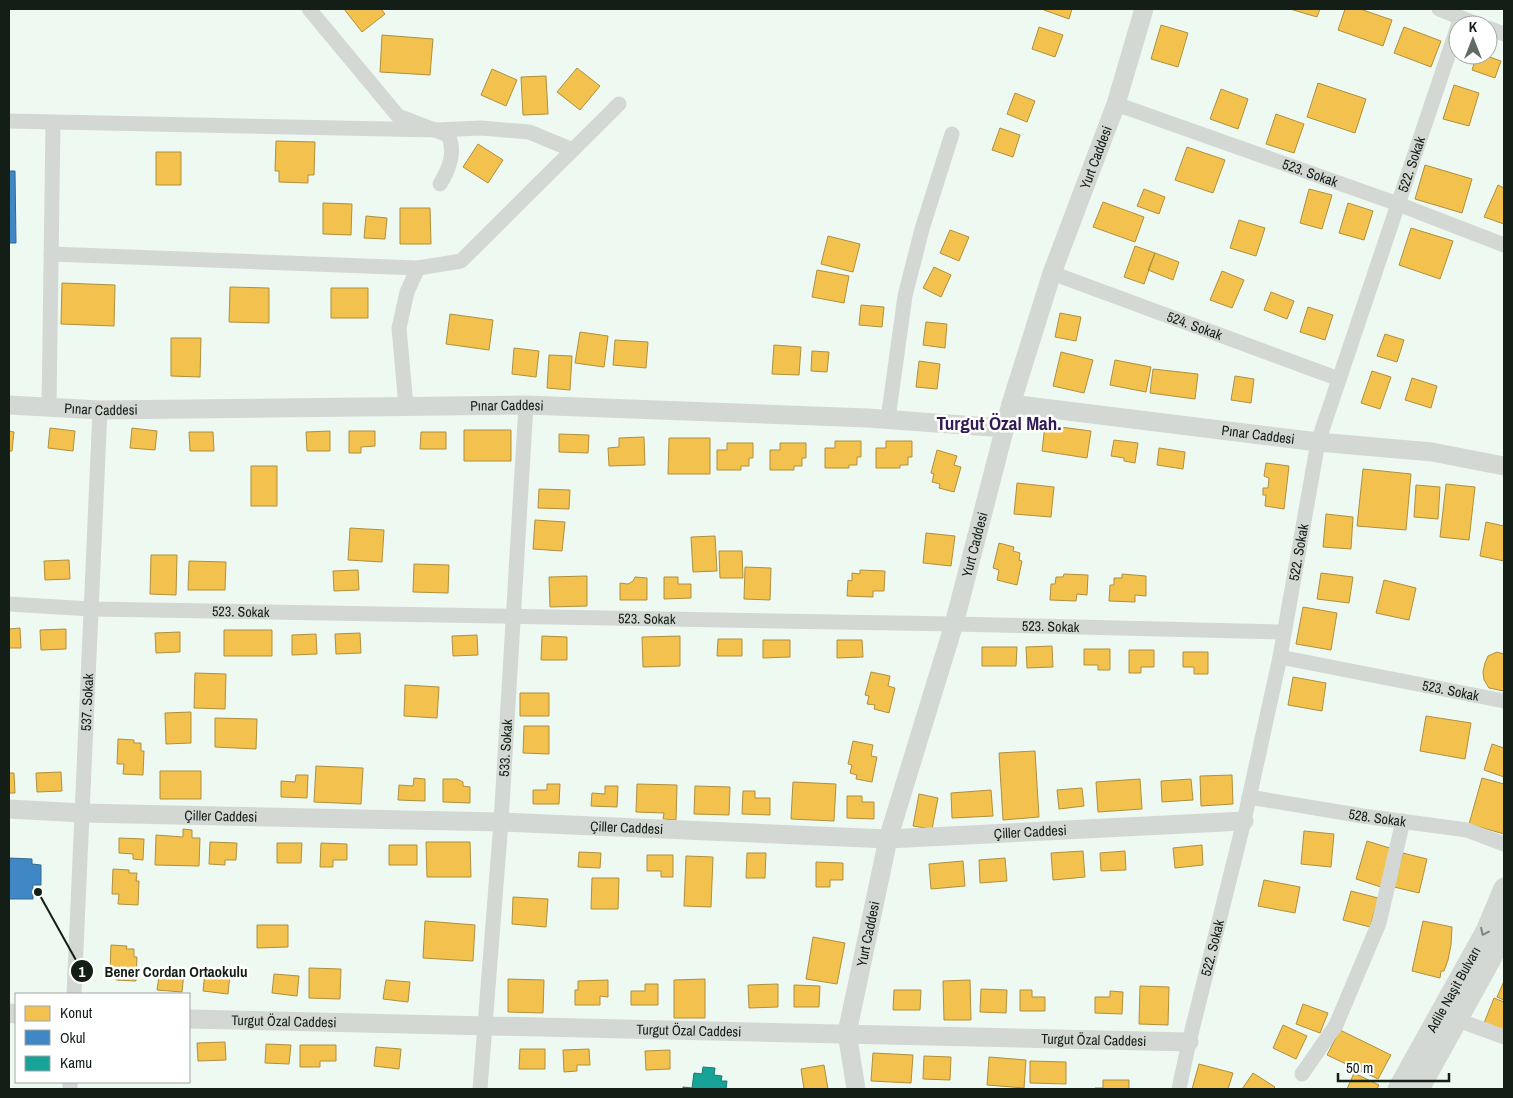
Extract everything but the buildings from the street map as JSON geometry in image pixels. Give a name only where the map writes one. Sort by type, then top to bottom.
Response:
[{"type":"main road","name":"Adile Naşit Bulvarı","points":[[1398,1089],[1486,931],[1504,888]]},
{"type":"main road","name":"Adile Naşit Bulvarı","points":[[1419,1089],[1491,959],[1504,928]]},
{"type":"street","points":[[309,9],[398,116],[448,135],[453,144],[448,172],[440,184]]},
{"type":"street","name":"Yurt Caddesi","points":[[856,1089],[847,1033],[888,839],[954,624],[1011,404],[1052,273],[1116,104],[1144,9]]},
{"type":"street","name":"522. Sokak","points":[[1179,1089],[1244,821],[1280,657],[1318,442],[1448,56]]},
{"type":"street","points":[[51,254],[418,268],[461,261],[619,104]]},
{"type":"street","name":"523. Sokak","points":[[1116,104],[1398,204],[1504,245]]},
{"type":"street","points":[[9,121],[436,130],[482,128],[529,132],[572,150]]},
{"type":"street","points":[[49,407],[53,122]]},
{"type":"street","points":[[888,420],[905,296],[922,229],[952,134]]},
{"type":"street","points":[[406,406],[399,328],[407,292],[418,268]]},
{"type":"street","name":"524. Sokak","points":[[1052,273],[1339,379]]},
{"type":"street","name":"Pınar Caddesi","points":[[1011,404],[1318,442],[1432,452],[1504,466]]},
{"type":"street","name":"Pınar Caddesi","points":[[9,405],[100,410],[526,405],[888,420],[1004,428]]},
{"type":"street","name":"533. Sokak","points":[[480,1089],[501,822],[526,405]]},
{"type":"street","name":"537. Sokak","points":[[74,993],[100,410]]},
{"type":"street","name":"523. Sokak","points":[[9,604],[91,609],[954,624],[1284,632]]},
{"type":"street","name":"523. Sokak","points":[[1280,657],[1504,701]]},
{"type":"street","name":"528. Sokak","points":[[1249,797],[1467,830],[1504,844]]},
{"type":"street","name":"Çiller Caddesi","points":[[9,809],[83,813],[501,822],[888,839],[1244,821]]},
{"type":"street","points":[[1302,1074],[1336,1025],[1379,923],[1403,821]]},
{"type":"street","name":"Turgut Özal Caddesi","points":[[190,1019],[1189,1042]]},
{"type":"street","points":[[1458,1020],[1504,1037]]},
{"type":"place","name":"Bener Cordan Ortaokulu","points":[[38,892]]},
{"type":"district","name":"Turgut Özal Mah.","points":[[999,423]]}]
